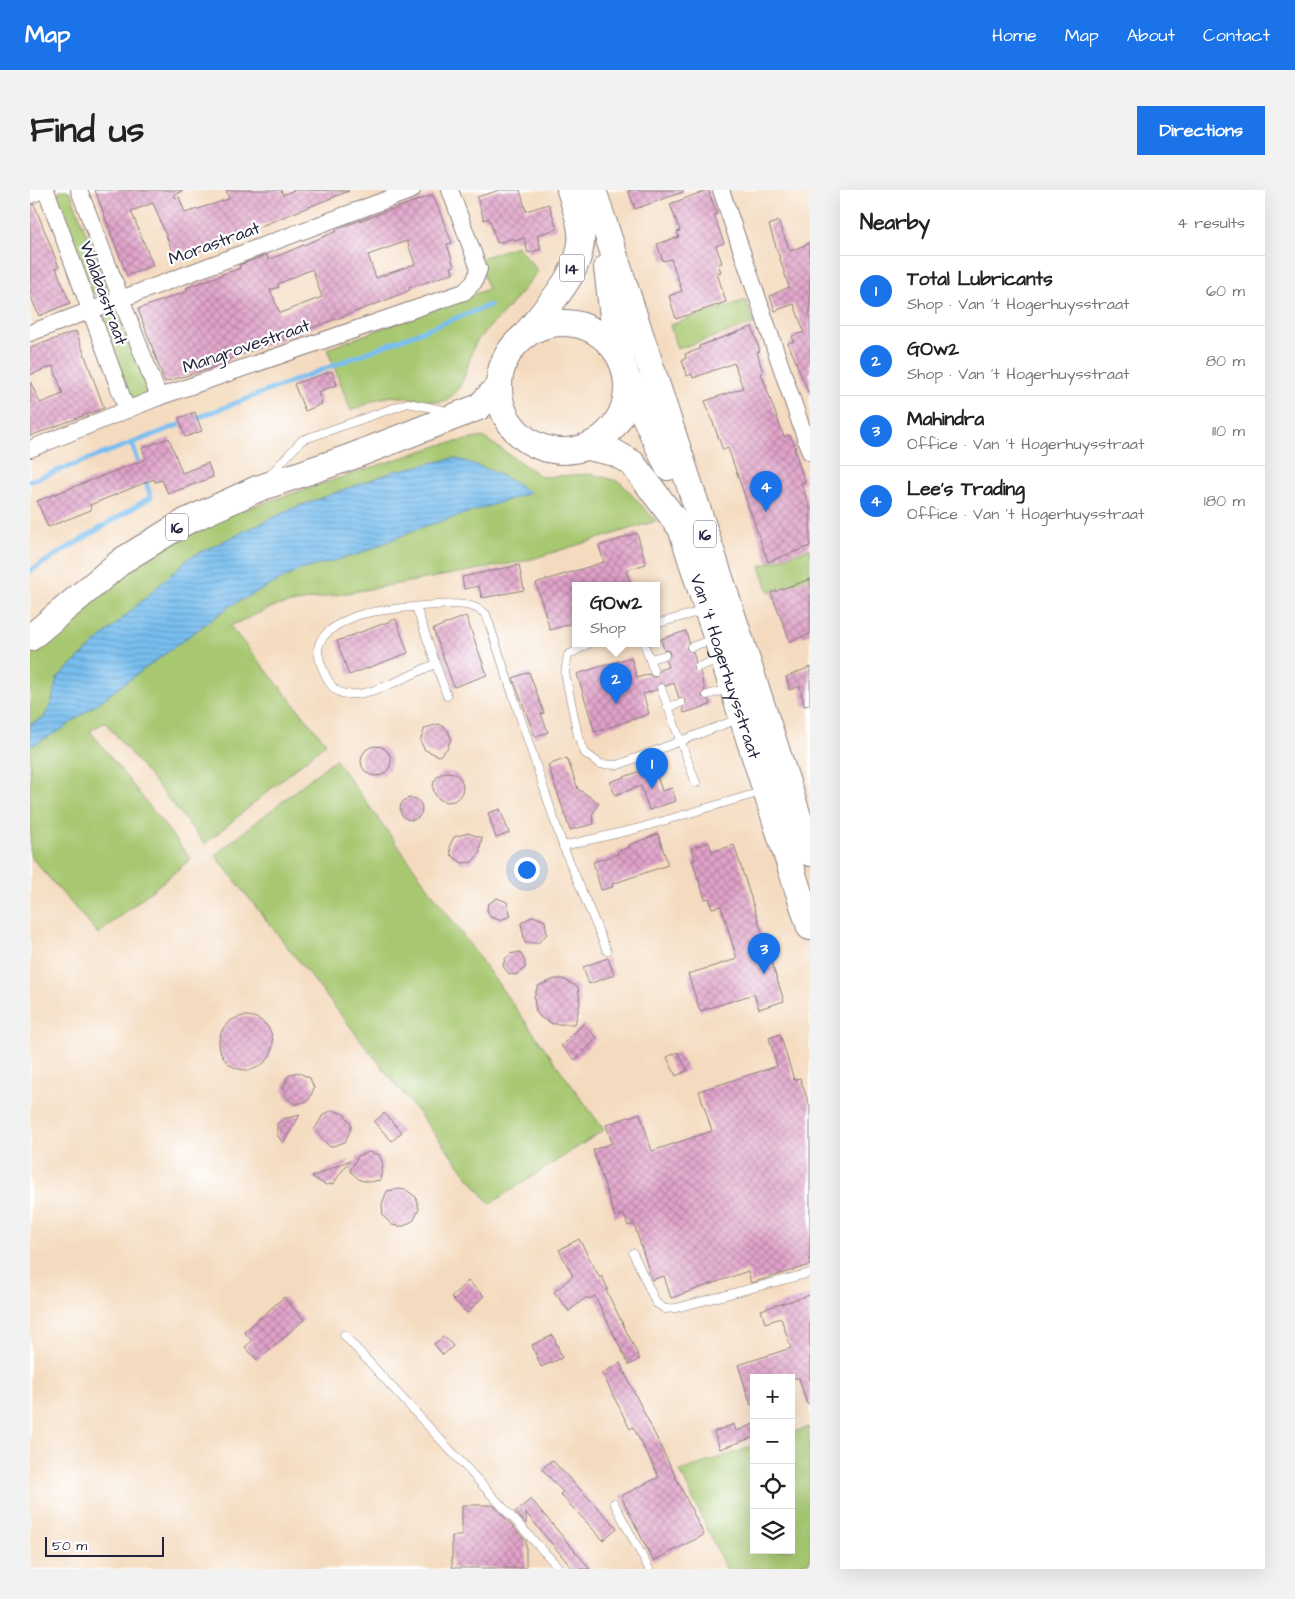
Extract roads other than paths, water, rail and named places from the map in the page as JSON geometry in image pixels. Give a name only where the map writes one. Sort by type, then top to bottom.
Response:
[{"type":"main road","name":"14","points":[[526,334],[566,281],[580,252],[581,232],[570,190]]},
{"type":"main road","name":"Van 't Hogerhuysstraat","points":[[593,190],[810,853]]},
{"type":"main road","name":"Van 't Hogerhuysstraat","points":[[602,216],[614,325],[626,373],[676,486],[708,542]]},
{"type":"main road","name":"16","points":[[564,322],[583,326],[600,334],[614,348],[626,373],[625,404],[618,419],[608,432],[588,447],[558,451],[539,447],[522,438],[509,423],[501,406],[498,387],[500,371],[506,357],[526,334],[544,325],[564,322]]},
{"type":"main road","name":"16","points":[[30,638],[123,560],[186,522],[257,488],[348,458],[479,407],[498,387]]},
{"type":"main road","name":"16","points":[[348,458],[484,424],[509,423]]},
{"type":"main road","name":"Van 't Hogerhuysstraat","points":[[588,447],[615,453],[632,463],[681,528],[810,927]]},
{"type":"street","points":[[30,194],[42,190]]},
{"type":"street","name":"Walabastraat","points":[[46,190],[127,410]]},
{"type":"street","name":"Walabastraat","points":[[79,190],[159,397]]},
{"type":"street","name":"Morastraat","points":[[30,333],[412,190]]},
{"type":"street","name":"Mangrovestraat","points":[[30,449],[159,397],[464,292],[474,282],[479,269],[450,190]]},
{"type":"street","points":[[720,190],[810,452]]},
{"type":"lane","points":[[257,488],[302,440],[408,403],[459,414]]},
{"type":"lane","points":[[435,664],[366,694],[347,695],[335,690],[317,654],[319,644],[324,636],[358,615],[416,607],[464,604],[477,607],[486,614],[563,846],[607,951]]},
{"type":"lane","points":[[416,607],[447,696]]},
{"type":"lane","points":[[660,623],[708,609]]},
{"type":"lane","points":[[583,647],[568,655],[565,665],[578,736],[585,753],[600,764],[618,765],[742,717]]},
{"type":"lane","points":[[646,647],[654,672]]},
{"type":"lane","points":[[691,647],[720,647]]},
{"type":"lane","points":[[698,667],[720,647]]},
{"type":"lane","points":[[650,658],[665,655]]},
{"type":"lane","points":[[661,688],[679,742],[696,783]]},
{"type":"lane","points":[[707,695],[733,688]]},
{"type":"lane","points":[[667,707],[681,703]]},
{"type":"lane","points":[[563,846],[636,829],[766,791]]},
{"type":"lane","points":[[633,1253],[656,1303],[665,1309],[810,1273]]},
{"type":"lane","points":[[344,1335],[560,1569]]},
{"type":"lane","points":[[614,1503],[649,1569]]},
{"type":"water","points":[[454,458],[494,472],[530,493],[417,529],[359,554],[300,570],[230,606],[64,728],[30,747],[30,724],[44,718],[52,701],[57,678],[190,557],[291,509],[395,471]]},
{"type":"waterway","points":[[132,443],[490,305]]},
{"type":"waterway","points":[[30,481],[132,443],[140,467]]},
{"type":"waterway","points":[[30,571],[151,497],[144,477]]},
{"type":"place","name":"Lee's Trading","points":[[766,512]]},
{"type":"place","name":"GOw2","points":[[616,704]]},
{"type":"place","name":"Total Lubricants","points":[[652,789]]},
{"type":"place","name":"Mahindra","points":[[764,974]]}]
